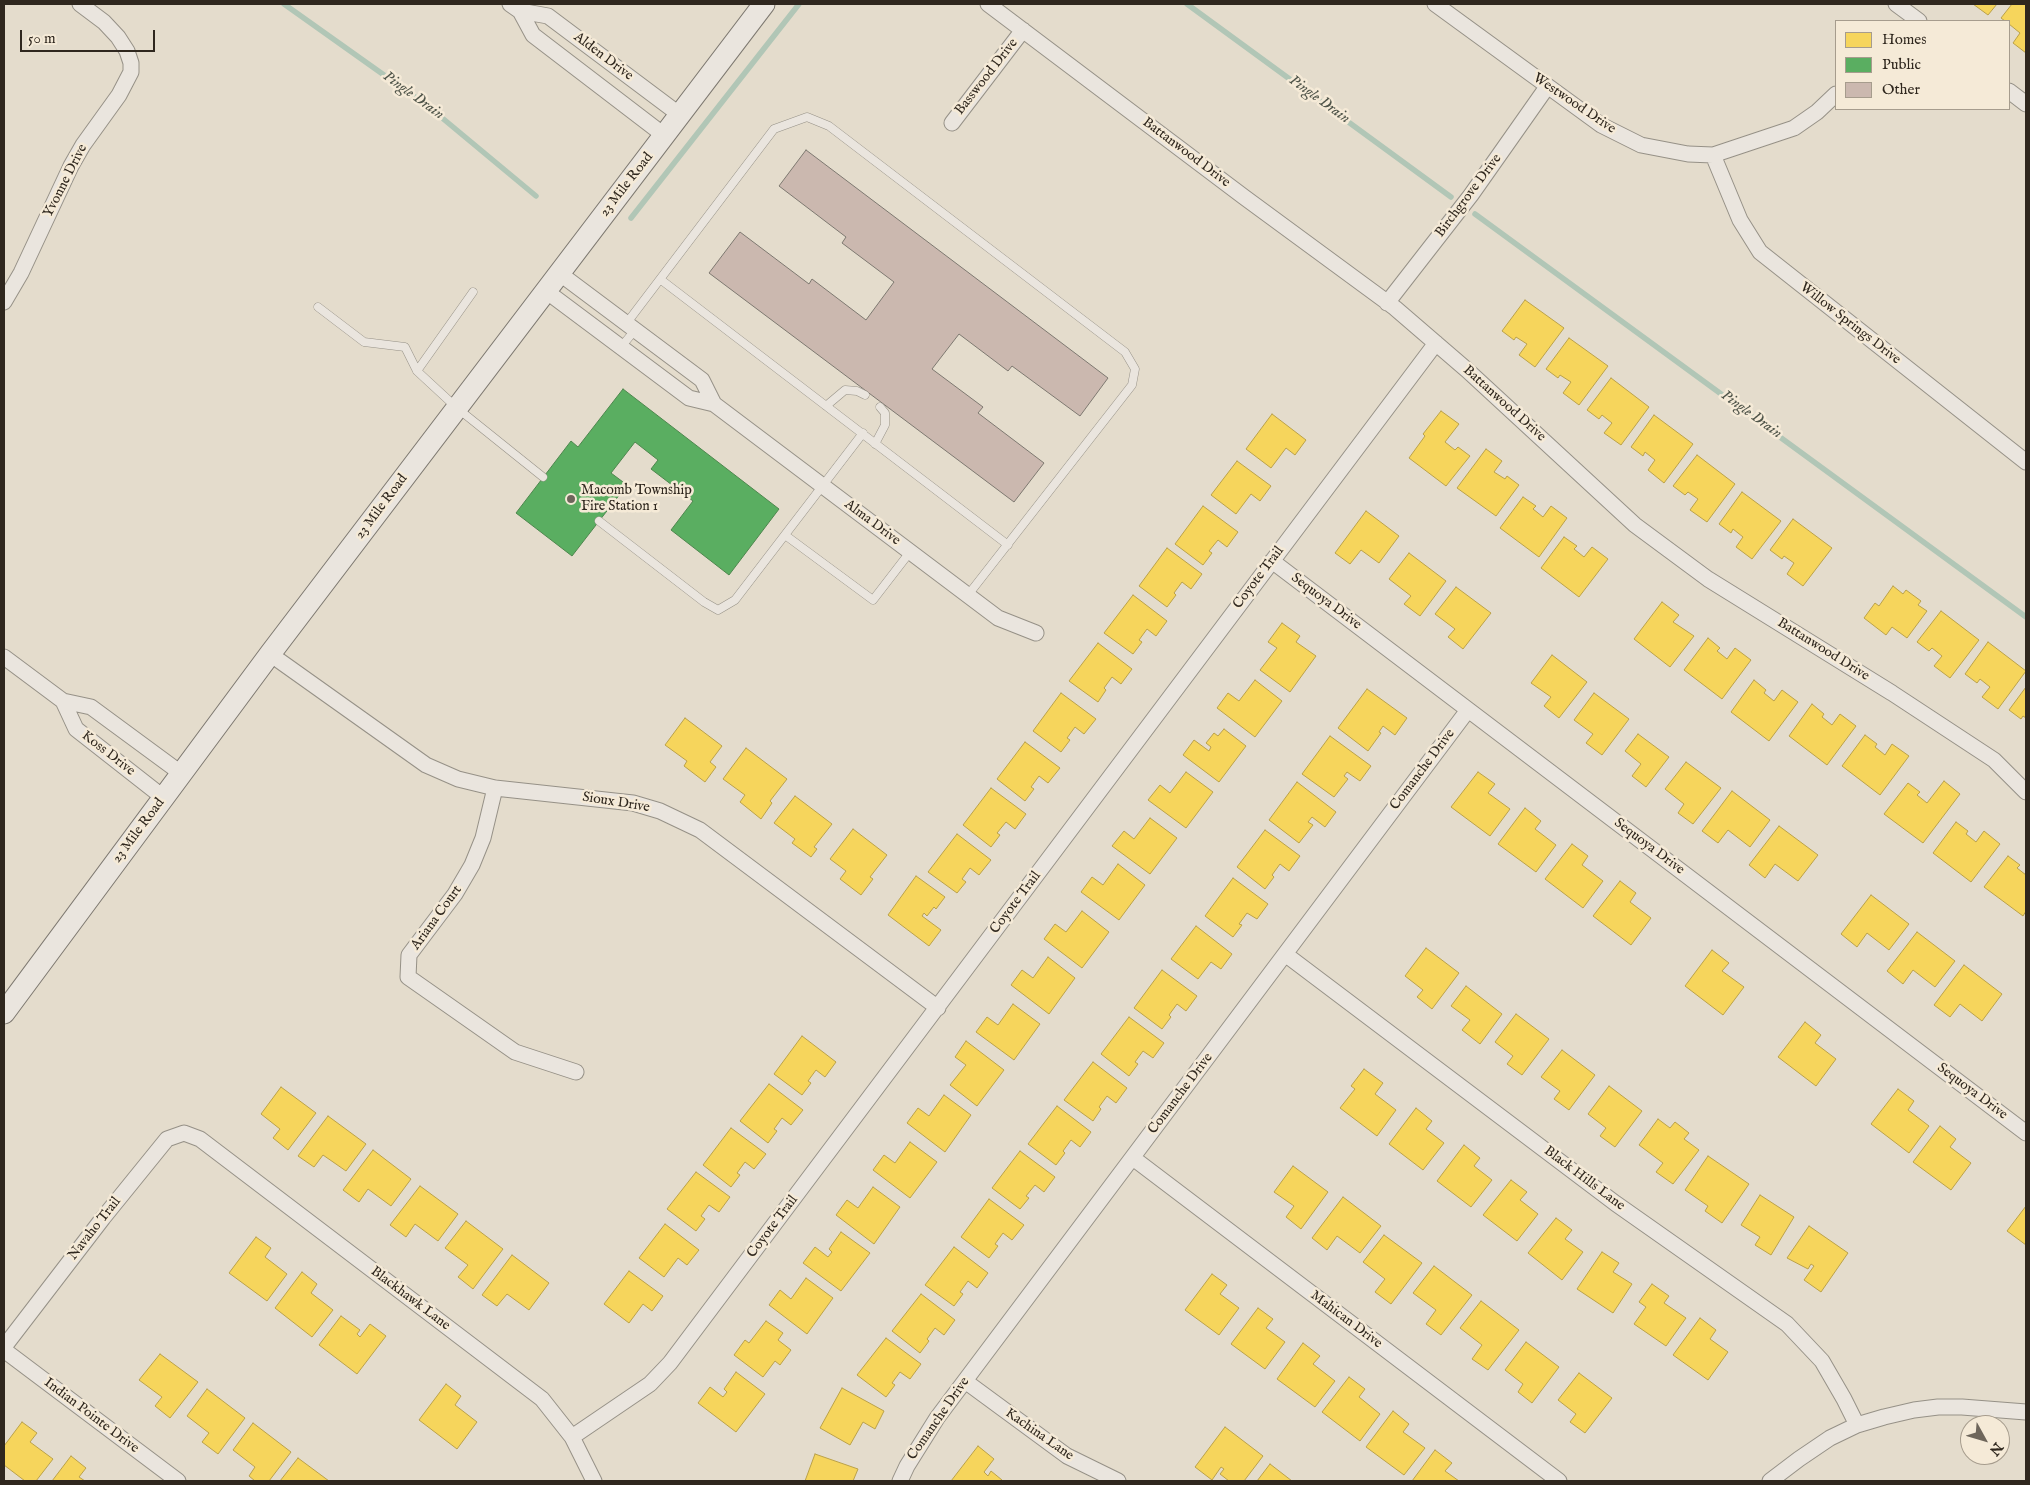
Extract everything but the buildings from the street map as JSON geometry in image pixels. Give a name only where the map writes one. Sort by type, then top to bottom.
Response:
[{"type":"main road","name":"23 Mile Road","points":[[7,1003],[764,4]]},
{"type":"street","name":"Yvonne Drive","points":[[4,302],[21,273],[71,166],[83,145],[126,84],[131,72],[131,62],[127,51],[118,37],[104,22],[80,4]]},
{"type":"street","name":"Battanwood Drive","points":[[988,4],[1244,198],[1387,303],[1467,370],[1636,525],[1708,579],[1892,693],[1994,760],[2026,792]]},
{"type":"street","name":"Westwood Drive","points":[[1435,4],[1601,125],[1641,145],[1688,154],[1713,156],[1794,128],[1817,112],[1835,95]]},
{"type":"street","name":"Alden Drive","points":[[515,7],[548,16],[680,115]]},
{"type":"street","name":"Alden Drive","points":[[515,7],[533,35],[665,136]]},
{"type":"street","points":[[1901,12],[1917,20]]},
{"type":"street","name":"Basswood Drive","points":[[952,123],[1023,30]]},
{"type":"street","name":"Birchgrove Drive","points":[[1387,303],[1471,195],[1547,87]]},
{"type":"street","points":[[2010,91],[2026,104]]},
{"type":"street","name":"Willow Springs Drive","points":[[1713,156],[1740,220],[1760,252],[2026,462]]},
{"type":"street","name":"Alma Drive","points":[[559,273],[702,380],[714,404]]},
{"type":"street","name":"Alma Drive","points":[[546,290],[689,398],[714,404],[998,618],[1036,633]]},
{"type":"street","name":"Coyote Trail","points":[[572,1437],[650,1384],[670,1363],[1436,343]]},
{"type":"street","name":"Sequoya Drive","points":[[1272,561],[2026,1133]]},
{"type":"street","name":"Sioux Drive","points":[[270,654],[426,765],[458,779],[495,788],[633,803],[660,811],[700,830],[938,1008]]},
{"type":"street","name":"Koss Drive","points":[[4,656],[63,701],[92,707],[182,774]]},
{"type":"street","name":"Koss Drive","points":[[63,701],[76,729],[164,798]]},
{"type":"street","name":"Comanche Drive","points":[[900,1481],[919,1445],[937,1418],[1468,710]]},
{"type":"street","name":"Ariana Court","points":[[495,788],[483,838],[472,865],[455,894],[410,955],[408,977],[516,1052],[576,1072]]},
{"type":"street","name":"Black Hills Lane","points":[[1286,954],[1615,1204],[1787,1324],[1822,1361],[1857,1425]]},
{"type":"street","name":"Navaho Trail","points":[[4,1349],[103,1218],[167,1139],[184,1133],[200,1139]]},
{"type":"street","name":"Blackhawk Lane","points":[[200,1139],[542,1399],[572,1437],[594,1481]]},
{"type":"street","name":"Mahican Drive","points":[[1133,1158],[1559,1481]]},
{"type":"street","name":"Indian Pointe Drive","points":[[4,1349],[178,1481]]},
{"type":"street","name":"Kachina Lane","points":[[965,1381],[1066,1456],[1118,1481]]},
{"type":"street","points":[[1770,1481],[1798,1459],[1830,1438],[1857,1425],[1914,1410],[1938,1408],[1962,1407],[2026,1412]]},
{"type":"lane","points":[[621,347],[660,279],[774,129],[807,117],[829,126],[1110,340],[1125,352],[1134,369],[1132,385],[968,596]]},
{"type":"lane","points":[[660,279],[1008,545]]},
{"type":"lane","points":[[417,371],[473,292]]},
{"type":"lane","points":[[318,307],[364,342],[405,348],[417,371],[456,408],[543,477]]},
{"type":"lane","points":[[826,406],[845,390],[857,391],[865,395]]},
{"type":"lane","points":[[875,444],[885,425],[885,413],[880,407]]},
{"type":"lane","points":[[599,521],[704,602],[718,610],[735,600],[863,433]]},
{"type":"lane","points":[[785,535],[873,600],[910,552]]},
{"type":"waterway","name":"Pingle Drain","points":[[284,4],[429,107],[536,196]]},
{"type":"waterway","name":"Pingle Drain","points":[[631,218],[799,4]]},
{"type":"waterway","name":"Pingle Drain","points":[[1187,4],[1451,197]]},
{"type":"waterway","name":"Pingle Drain","points":[[1475,214],[2026,617]]},
{"type":"place","name":"Macomb Township Fire Station 1","points":[[571,499]]}]
